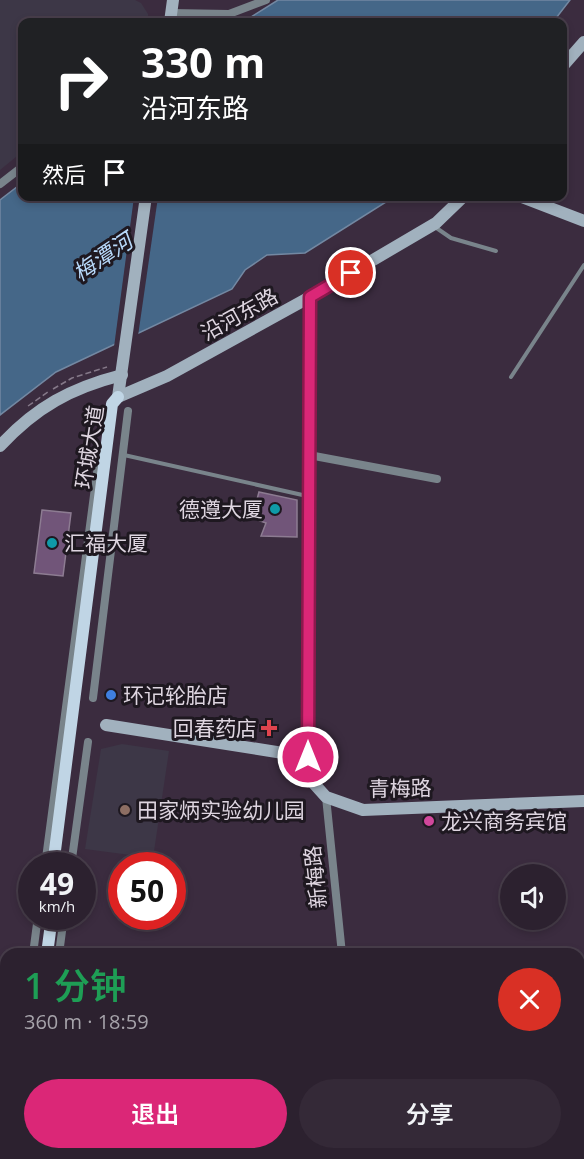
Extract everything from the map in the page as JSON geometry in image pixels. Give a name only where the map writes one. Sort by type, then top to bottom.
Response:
[{"type":"main road","points":[[170,18],[173,0]]},
{"type":"main road","points":[[567,61],[584,42]]},
{"type":"main road","points":[[118,397],[145,201]]},
{"type":"main road","name":"沿河东路","points":[[118,397],[167,376],[310,297],[432,225],[458,201]]},
{"type":"main road","points":[[532,201],[584,221]]},
{"type":"main road","points":[[310,297],[308,777],[326,797]]},
{"type":"main road","points":[[0,446],[16,428],[46,405],[87,384],[123,372]]},
{"type":"main road","name":"环城大道","points":[[54,852],[112,404],[118,397]]},
{"type":"main road","name":"环城大道","points":[[61,852],[118,397]]},
{"type":"main road","points":[[106,725],[308,757]]},
{"type":"main road","name":"青梅路","points":[[326,797],[363,810],[584,801]]},
{"type":"main road","points":[[42,948],[44,930]]},
{"type":"main road","points":[[48,948],[50,930]]},
{"type":"street","points":[[170,18],[229,14],[266,0]]},
{"type":"street","points":[[0,184],[18,170]]},
{"type":"street","points":[[47,852],[106,410]]},
{"type":"street","points":[[93,698],[128,411]]},
{"type":"street","points":[[309,454],[437,479]]},
{"type":"street","points":[[74,852],[88,742]]},
{"type":"street","name":"新梅路","points":[[326,797],[341,948]]},
{"type":"street","points":[[34,948],[36,930]]},
{"type":"street","points":[[60,948],[62,930]]},
{"type":"lane","points":[[432,225],[451,238],[496,251]]},
{"type":"lane","points":[[511,377],[584,265]]},
{"type":"lane","points":[[123,455],[309,496]]},
{"type":"shaded area","points":[[0,0],[135,0],[141,3],[148,18],[18,18],[18,155],[0,170]]},
{"type":"shaded area","name":"田家炳实验幼儿园","points":[[122,744],[169,751],[154,852],[108,852],[85,849],[101,749]]},
{"type":"water","points":[[278,0],[570,0],[556,18],[249,18]]},
{"type":"water","name":"梅潭河","points":[[18,186],[18,201],[388,201],[305,253],[267,255],[245,270],[232,289],[56,372],[0,415],[0,200]]},
{"type":"pier","points":[[133,201],[157,201],[138,336],[114,347]]},
{"type":"building","name":"德遵大厦","points":[[259,492],[297,500],[297,537],[261,536],[266,523],[252,518]]},
{"type":"building","name":"汇福大厦","points":[[42,510],[71,513],[63,576],[34,573]]},
{"type":"place","name":"德遵大厦","points":[[275,509]]},
{"type":"place","name":"汇福大厦","points":[[52,543]]},
{"type":"place","name":"环记轮胎店","points":[[111,695]]},
{"type":"place","name":"回春药店","points":[[269,728]]},
{"type":"place","name":"田家炳实验幼儿园","points":[[125,810]]},
{"type":"place","name":"龙兴商务宾馆","points":[[429,821]]},
{"type":"route","points":[[308,757],[310,297],[351,273]]}]
